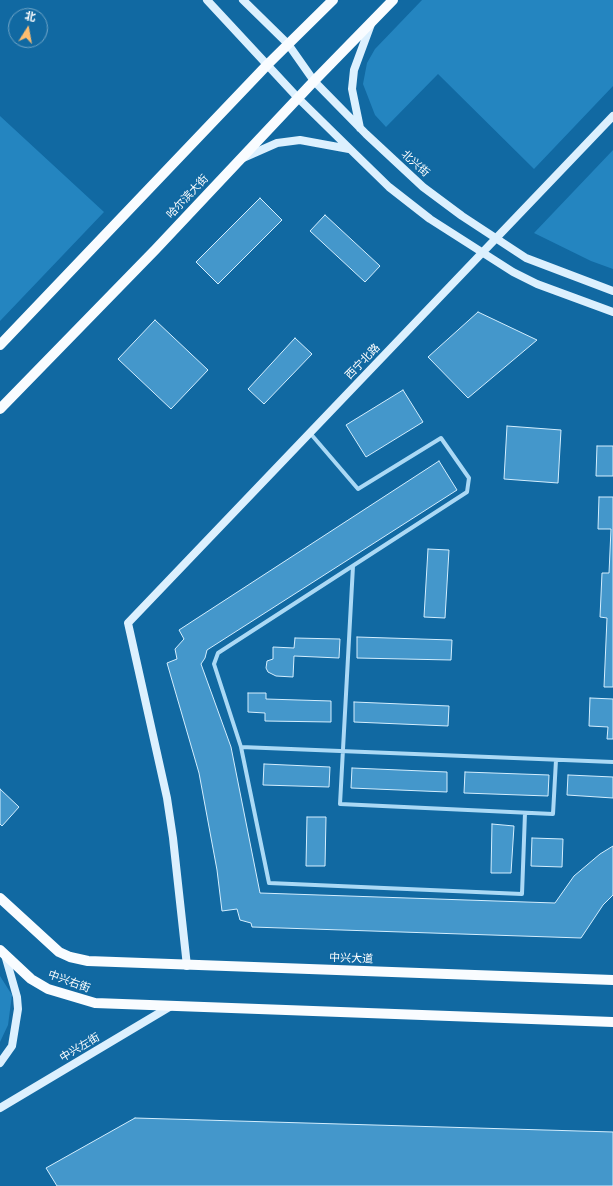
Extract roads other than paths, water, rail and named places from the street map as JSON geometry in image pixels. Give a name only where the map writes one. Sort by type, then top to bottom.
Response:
[{"type":"main road","points":[[207,0],[298,98],[402,198],[430,219],[513,272],[537,284],[613,312]]},
{"type":"main road","name":"北兴街","points":[[243,0],[288,44],[314,80],[360,129],[424,187],[526,258],[613,291]]},
{"type":"main road","points":[[0,345],[268,64],[333,0]]},
{"type":"main road","name":"哈尔滨大街","points":[[0,409],[241,159],[314,80],[393,0]]},
{"type":"main road","points":[[360,129],[352,89],[354,70],[372,22]]},
{"type":"main road","name":"西宁北路","points":[[187,966],[173,838],[167,798],[128,624],[483,254],[613,116]]},
{"type":"main road","points":[[241,159],[277,143],[300,140],[350,149]]},
{"type":"main road","name":"中兴大道","points":[[0,898],[60,952],[70,957],[88,961],[187,966],[613,980]]},
{"type":"main road","points":[[0,1063],[12,1046],[18,1009],[17,997],[2,952]]},
{"type":"main road","name":"中兴右街","points":[[2,952],[31,979],[48,989],[95,1003],[171,1006]]},
{"type":"main road","points":[[171,1006],[613,1022]]},
{"type":"main road","name":"中兴左街","points":[[0,1108],[171,1006]]},
{"type":"street","points":[[310,433],[358,490],[441,438],[469,478],[467,492],[218,653],[214,664],[241,746],[269,883],[522,894],[525,813]]},
{"type":"street","points":[[353,566],[340,804],[553,814],[556,760]]},
{"type":"street","points":[[241,746],[613,762]]}]
